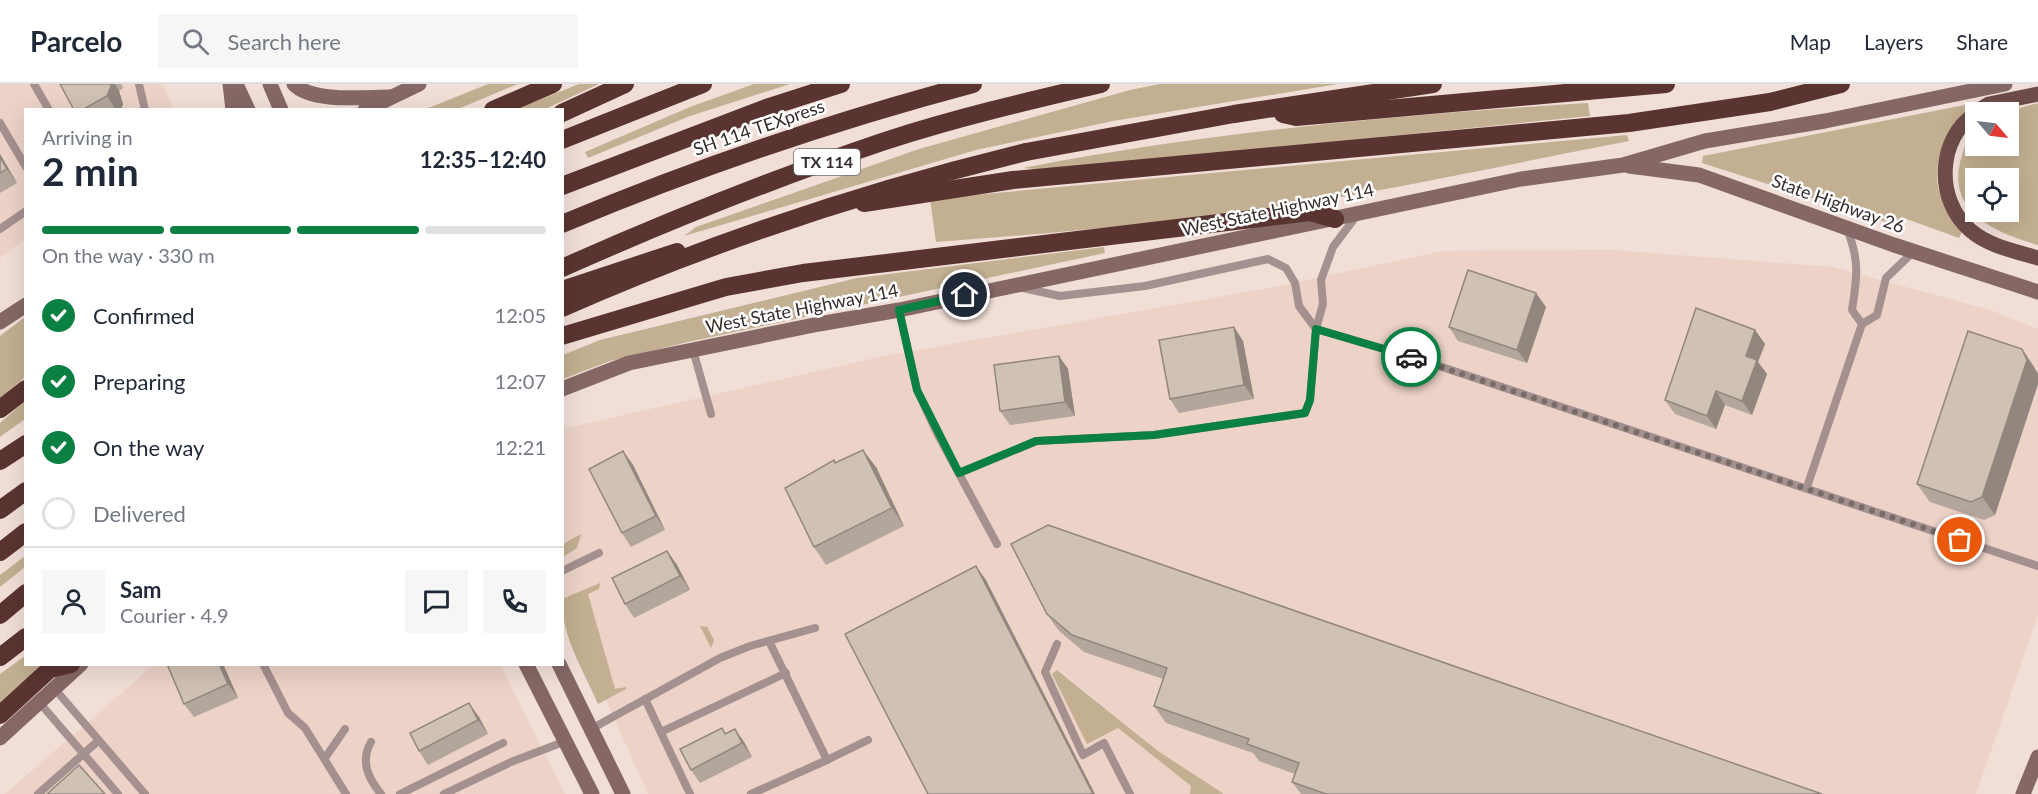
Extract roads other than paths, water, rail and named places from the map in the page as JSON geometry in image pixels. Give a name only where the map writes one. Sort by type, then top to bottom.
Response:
[{"type":"highway","points":[[498,108],[553,84]]},
{"type":"highway","points":[[564,112],[625,84]]},
{"type":"highway","points":[[564,139],[703,84]]},
{"type":"highway","name":"SH 114 TEXpress","points":[[564,185],[747,115],[841,84]]},
{"type":"highway","name":"SH 114 TEXpress","points":[[564,223],[630,196],[782,141],[878,109],[973,84]]},
{"type":"highway","name":"TX 114","points":[[564,267],[649,230],[887,140],[1017,104],[1101,84]]},
{"type":"highway","points":[[564,307],[643,272],[786,219],[952,169],[1026,152],[1266,110],[1434,84]]},
{"type":"highway","points":[[1266,110],[1296,117],[1666,84]]},
{"type":"highway","points":[[564,289],[723,237],[873,201],[1013,180],[1272,158],[1629,123],[1770,102],[1841,84]]},
{"type":"highway","points":[[564,335],[726,287],[803,273],[1310,212],[1335,219]]},
{"type":"highway","points":[[0,410],[24,391]]},
{"type":"highway","points":[[0,461],[24,445]]},
{"type":"highway","points":[[0,510],[24,492]]},
{"type":"highway","points":[[0,533],[24,531]]},
{"type":"highway","points":[[0,552],[24,533]]},
{"type":"highway","points":[[0,615],[24,595]]},
{"type":"highway","points":[[0,657],[24,639]]},
{"type":"highway","points":[[0,715],[50,669],[63,666]]},
{"type":"main road","points":[[230,84],[233,108]]},
{"type":"main road","points":[[236,84],[247,108]]},
{"type":"main road","points":[[270,84],[280,108]]},
{"type":"main road","points":[[294,84],[297,88],[326,97],[390,97]]},
{"type":"main road","points":[[369,108],[419,84]]},
{"type":"main road","name":"West State Highway 114","points":[[564,388],[629,363],[899,310],[1521,179],[1623,165],[1706,141],[1825,121],[2005,84]]},
{"type":"main road","points":[[1999,102],[2038,94]]},
{"type":"main road","points":[[379,108],[390,97]]},
{"type":"main road","points":[[1965,120],[1956,133],[1945,162],[1944,177],[1958,217],[1970,231],[1988,242],[2038,258]]},
{"type":"main road","name":"State Highway 26","points":[[1623,165],[1699,176],[1913,252],[2038,292]]},
{"type":"main road","points":[[0,322],[24,306]]},
{"type":"main road","points":[[0,738],[79,666]]},
{"type":"main road","points":[[527,666],[592,794]]},
{"type":"main road","points":[[560,666],[623,794]]},
{"type":"main road","points":[[566,741],[591,729]]},
{"type":"main road","points":[[2023,794],[2038,757]]},
{"type":"lane","points":[[34,84],[48,108]]},
{"type":"lane","points":[[139,84],[145,108]]},
{"type":"lane","points":[[0,123],[24,163]]},
{"type":"lane","points":[[0,229],[24,212]]},
{"type":"lane","points":[[959,473],[1036,441],[1154,435],[1305,413],[1310,400],[1316,329],[1323,304],[1320,280],[1333,247],[1358,214]]},
{"type":"lane","points":[[1847,228],[1857,253],[1857,279],[1852,310],[1862,324]]},
{"type":"lane","points":[[1807,487],[1862,324],[1877,315],[1886,278],[1913,252]]},
{"type":"lane","points":[[1010,285],[1060,296],[1145,286],[1268,259],[1286,268],[1295,283],[1299,306],[1316,329],[1418,359],[1588,418],[1807,487],[2038,566]]},
{"type":"lane","points":[[899,310],[917,390],[997,544]]},
{"type":"lane","points":[[693,350],[711,414]]},
{"type":"lane","points":[[564,570],[599,553]]},
{"type":"lane","points":[[591,729],[720,658],[815,628]]},
{"type":"lane","points":[[769,641],[827,760]]},
{"type":"lane","points":[[1057,644],[1045,672],[1083,755],[1104,743],[1130,794]]},
{"type":"lane","points":[[264,666],[288,713],[305,728],[346,794]]},
{"type":"lane","points":[[661,732],[786,673]]},
{"type":"lane","points":[[54,688],[145,794]]},
{"type":"lane","points":[[645,699],[690,794]]},
{"type":"lane","points":[[39,702],[118,794]]},
{"type":"lane","points":[[325,758],[345,729]]},
{"type":"lane","points":[[752,794],[868,740]]},
{"type":"lane","points":[[38,794],[98,741]]},
{"type":"lane","points":[[444,794],[511,762],[566,741]]},
{"type":"lane","points":[[371,742],[364,753],[365,765],[381,794]]},
{"type":"lane","points":[[400,794],[503,743]]}]
